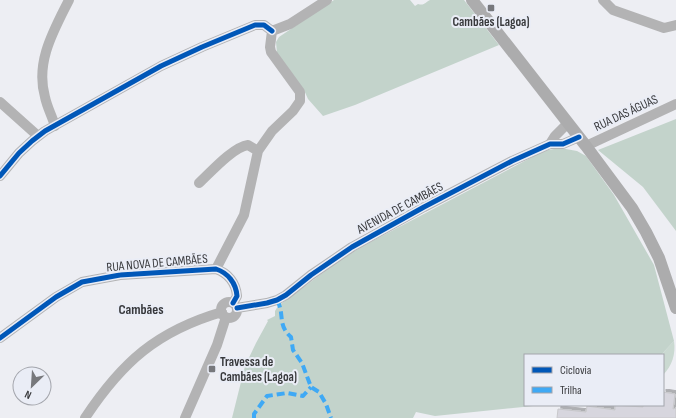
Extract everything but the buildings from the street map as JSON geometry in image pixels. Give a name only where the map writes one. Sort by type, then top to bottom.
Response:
[{"type":"main road","points":[[472,0],[583,142],[632,208],[659,258],[676,308]]},
{"type":"street","points":[[55,126],[44,96],[42,73],[45,51],[69,0]]},
{"type":"street","points":[[272,31],[290,24],[327,0]]},
{"type":"street","points":[[603,0],[613,10],[664,28],[676,25]]},
{"type":"street","points":[[0,176],[19,153],[38,136],[161,66],[255,25],[264,25],[272,31]]},
{"type":"street","points":[[216,269],[244,215],[258,151],[272,131],[293,111],[300,101],[300,92],[270,47],[272,31]]},
{"type":"street","points":[[0,102],[38,136]]},
{"type":"street","name":"RUA DAS ÁGUAS","points":[[583,142],[676,104]]},
{"type":"street","name":"AVENIDA DE CAMBÃES","points":[[550,144],[555,136],[568,123]]},
{"type":"street","name":"AVENIDA DE CAMBÃES","points":[[85,418],[119,374],[151,344],[180,327],[202,317],[224,314],[233,317],[236,313],[235,306],[267,303],[278,300],[352,246],[512,161],[550,144],[583,142]]},
{"type":"street","points":[[199,183],[232,153],[243,146],[248,145],[258,151]]},
{"type":"street","name":"RUA NOVA DE CAMBÃES","points":[[0,338],[68,289],[82,282],[120,275],[216,269],[225,273],[234,285],[237,296],[235,306]]},
{"type":"street","points":[[185,418],[217,345],[224,314]]},
{"type":"shaded area","points":[[334,0],[410,0],[415,6],[418,4],[424,4],[430,0],[464,0],[499,45],[355,105],[323,116],[308,99],[304,90],[277,53],[276,42],[279,37]]},
{"type":"shaded area","points":[[676,119],[676,231],[643,187],[598,150]]},
{"type":"shaded area","points":[[560,148],[577,151],[586,156],[614,195],[654,265],[674,341],[662,354],[524,354],[524,406],[533,406],[435,416],[416,412],[413,418],[232,418],[245,366],[268,321],[267,320],[275,316],[275,311],[278,306],[343,258],[361,247],[548,150]]},
{"type":"shaded area","points":[[674,341],[673,360],[664,374],[664,354],[662,354]]},
{"type":"marked path","points":[[277,300],[281,310],[284,328],[291,337],[293,350],[302,363],[311,387],[319,392],[326,404],[331,418]]},
{"type":"marked path","points":[[254,418],[254,414],[267,396],[287,393],[303,396],[311,387]]},
{"type":"cycle path","points":[[0,176],[19,153],[45,131],[161,66],[255,25],[264,25],[272,31]]},
{"type":"cycle path","points":[[237,308],[277,300],[352,247],[424,207],[512,161],[550,144],[563,144],[579,137]]},
{"type":"cycle path","points":[[0,338],[56,297],[82,282],[120,275],[216,269],[231,279],[237,296],[233,303]]},
{"type":"place","name":"Cambães (Lagoa)","points":[[491,8]]},
{"type":"place","name":"Travessa de Cambães (Lagoa)","points":[[212,369]]},
{"type":"district","name":"Cambães","points":[[141,309]]}]
